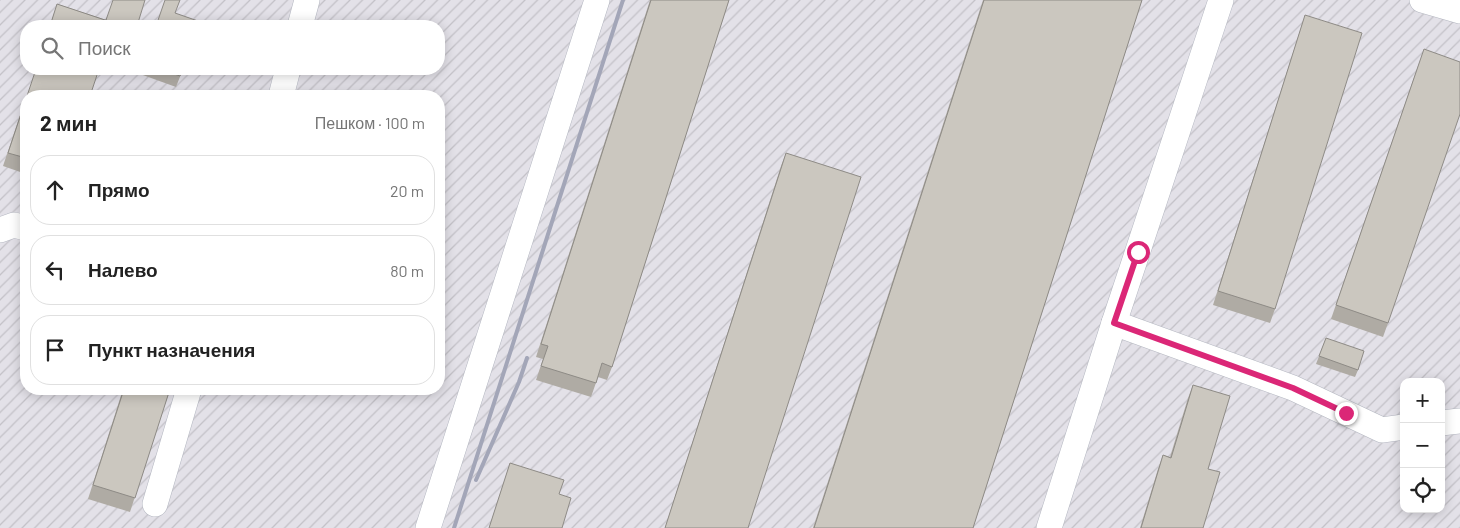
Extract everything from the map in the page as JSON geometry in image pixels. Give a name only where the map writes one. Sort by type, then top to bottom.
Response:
[{"type":"lane","points":[[302,20],[307,0]]},
{"type":"lane","points":[[428,528],[597,0]]},
{"type":"lane","points":[[1049,528],[1114,323],[1221,0]]},
{"type":"lane","points":[[1422,0],[1460,11]]},
{"type":"lane","points":[[283,90],[286,75]]},
{"type":"lane","points":[[0,230],[14,225],[20,226]]},
{"type":"lane","points":[[1114,323],[1293,388],[1382,430],[1400,428]]},
{"type":"lane","points":[[156,504],[187,395]]},
{"type":"lane","points":[[1445,423],[1460,422]]},
{"type":"shaded area","points":[[0,0],[1460,0],[1460,528],[0,528]]},
{"type":"building","points":[[113,0],[145,0],[139,20],[106,20]]},
{"type":"building","points":[[165,0],[180,0],[175,13],[195,20],[158,20]]},
{"type":"building","points":[[651,0],[729,0],[612,367],[602,363],[596,383],[541,366],[548,346],[541,344]]},
{"type":"building","points":[[984,0],[1142,0],[973,528],[814,528]]},
{"type":"building","points":[[57,4],[105,20],[52,20]]},
{"type":"building","points":[[1305,15],[1362,33],[1275,309],[1218,291]]},
{"type":"building","points":[[1424,49],[1460,62],[1460,114],[1388,323],[1336,305]]},
{"type":"building","points":[[34,75],[97,75],[92,90],[29,90]]},
{"type":"building","points":[[20,117],[20,156],[8,153]]},
{"type":"building","points":[[786,153],[861,177],[748,528],[665,528]]},
{"type":"building","points":[[1326,338],[1364,351],[1358,370],[1319,356]]},
{"type":"building","points":[[1193,385],[1230,396],[1208,469],[1220,472],[1203,528],[1141,528],[1163,455],[1171,458]]},
{"type":"building","points":[[122,395],[168,395],[135,498],[93,485]]},
{"type":"building","points":[[510,463],[564,480],[559,494],[571,498],[562,528],[489,528]]},
{"type":"railway","points":[[454,528],[623,0]]},
{"type":"railway","points":[[476,480],[519,382],[527,358]]},
{"type":"route","points":[[1138,252],[1114,323],[1293,388],[1346,413]]}]
